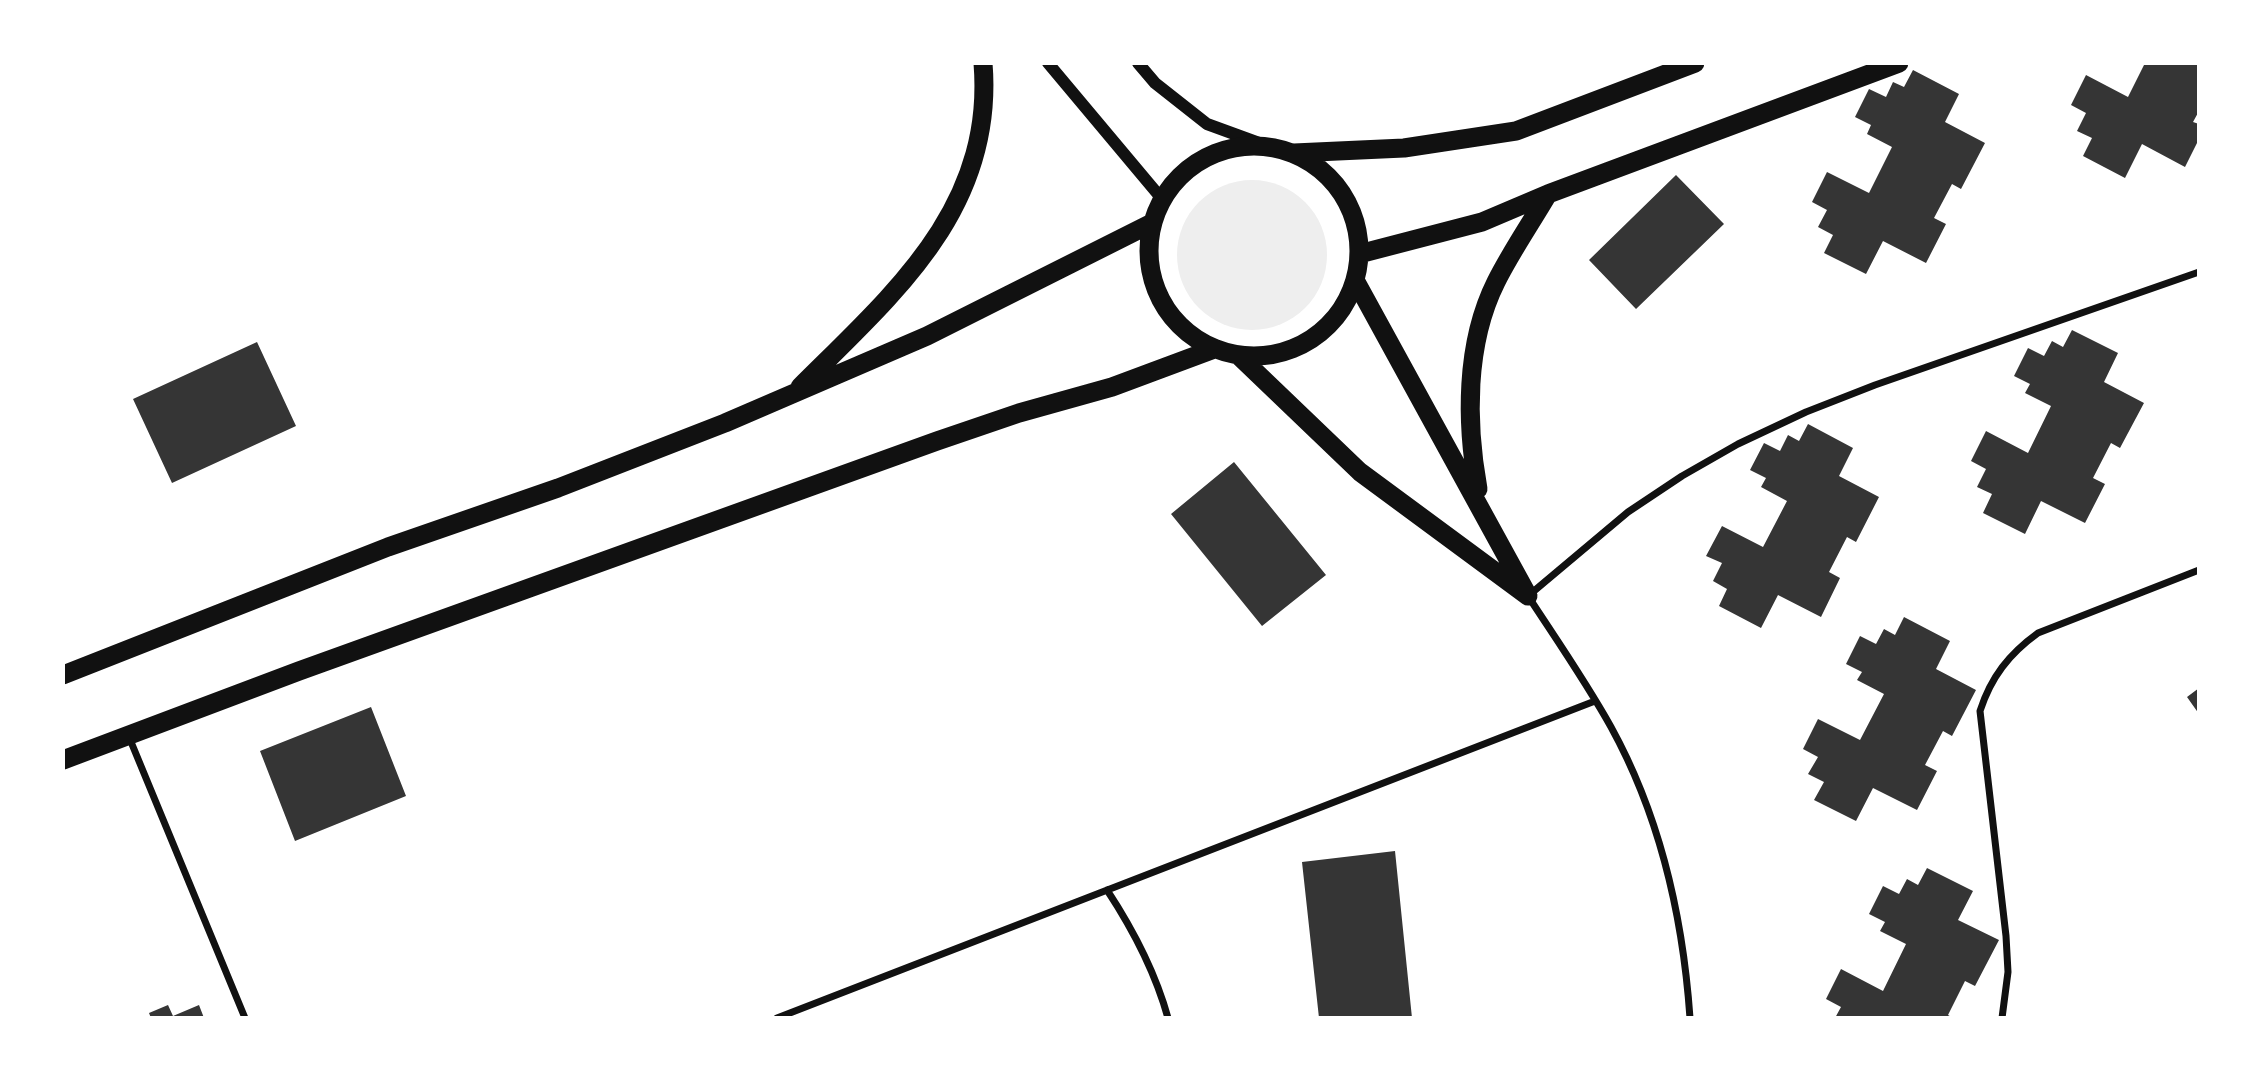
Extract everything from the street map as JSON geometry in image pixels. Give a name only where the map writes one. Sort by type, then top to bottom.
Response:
[{"type":"highway","points":[[791,396],[897,290],[945,225],[961,193],[973,159],[982,120],[983,63]]},
{"type":"highway","points":[[1294,153],[1404,148],[1516,131],[1695,63]]},
{"type":"highway","points":[[1359,254],[1482,222],[1548,194],[1899,63]]},
{"type":"highway","points":[[1244,146],[1270,147],[1294,153],[1316,166],[1334,183],[1349,205],[1359,254],[1355,280],[1346,303],[1331,323],[1311,340],[1289,351],[1264,356],[1238,356],[1214,349],[1192,336],[1173,319],[1159,297],[1151,273],[1149,248],[1152,223],[1162,200],[1177,179],[1196,163],[1219,151],[1244,146]]},
{"type":"highway","points":[[1481,508],[1473,461],[1470,415],[1478,337],[1495,283],[1548,194]]},
{"type":"highway","points":[[63,675],[388,547],[558,488],[791,396],[927,336],[1152,223]]},
{"type":"highway","points":[[1355,280],[1528,596]]},
{"type":"highway","points":[[63,760],[299,670],[937,441],[1112,387],[1214,349]]},
{"type":"highway","points":[[1238,356],[1360,471],[1528,596]]},
{"type":"street","points":[[1048,63],[1162,200]]},
{"type":"street","points":[[1138,63],[1155,83],[1207,124],[1270,147]]},
{"type":"street","points":[[1689,1018],[1677,913],[1661,850],[1639,788],[1612,729],[1528,596],[1628,512],[1738,444],[1806,412],[1875,385],[2199,272]]},
{"type":"street","points":[[2002,1018],[2008,972],[1980,711],[1986,694],[2004,662],[2020,646],[2038,634],[2199,570]]},
{"type":"street","points":[[777,1018],[1595,701]]},
{"type":"street","points":[[128,735],[245,1018]]},
{"type":"street","points":[[1107,890],[1129,923],[1147,958],[1168,1018]]},
{"type":"shaded area","points":[[1252,180],[1281,185],[1305,202],[1322,226],[1327,255],[1322,284],[1305,308],[1281,325],[1252,330],[1223,325],[1199,308],[1182,284],[1177,255],[1182,226],[1199,202],[1223,185]]},
{"type":"building","points":[[2145,63],[2199,63],[2199,111],[2193,122],[2199,124],[2199,139],[2185,167],[2142,144],[2125,178],[2083,156],[2092,138],[2077,131],[2086,113],[2071,105],[2086,75],[2128,97]]},
{"type":"building","points":[[1913,70],[1959,94],[1945,122],[1985,143],[1961,189],[1952,184],[1934,218],[1946,224],[1926,263],[1883,241],[1866,274],[1824,253],[1833,235],[1818,227],[1827,210],[1812,202],[1827,172],[1869,193],[1892,147],[1867,134],[1871,125],[1855,117],[1869,89],[1886,97],[1893,82],[1904,87]]},
{"type":"building","points":[[1676,175],[1724,224],[1636,309],[1589,260]]},
{"type":"building","points":[[2072,330],[2118,353],[2104,382],[2144,403],[2120,448],[2111,443],[2093,478],[2105,484],[2085,523],[2041,501],[2025,534],[1983,513],[1992,494],[1977,487],[1986,469],[1971,461],[1986,431],[2028,453],[2051,406],[2025,393],[2030,384],[2014,376],[2028,348],[2044,356],[2052,341],[2063,347]]},
{"type":"building","points":[[257,342],[296,426],[172,483],[133,399]]},
{"type":"building","points":[[1808,424],[1853,448],[1839,476],[1879,497],[1856,542],[1847,537],[1829,572],[1840,578],[1821,617],[1778,595],[1761,628],[1719,606],[1727,589],[1713,581],[1722,563],[1706,556],[1722,526],[1763,547],[1787,501],[1761,487],[1766,478],[1750,470],[1764,443],[1780,451],[1788,435],[1799,441]]},
{"type":"building","points":[[1234,462],[1326,575],[1262,626],[1171,514]]},
{"type":"building","points":[[1904,617],[1950,641],[1936,669],[1976,690],[1952,736],[1943,731],[1925,765],[1937,771],[1917,810],[1873,788],[1856,821],[1814,800],[1824,782],[1808,774],[1818,757],[1803,749],[1818,719],[1860,740],[1884,694],[1857,680],[1862,672],[1846,664],[1860,636],[1876,644],[1884,629],[1895,635]]},
{"type":"building","points":[[2199,688],[2199,714],[2187,697]]},
{"type":"building","points":[[371,707],[406,796],[295,841],[260,751]]},
{"type":"building","points":[[1395,851],[1412,1018],[1319,1018],[1302,862]]},
{"type":"building","points":[[1927,868],[1973,891],[1958,920],[1999,940],[1975,986],[1965,981],[1948,1015],[1953,1018],[1835,1018],[1841,1007],[1826,999],[1841,969],[1883,991],[1906,944],[1880,931],[1885,922],[1869,914],[1883,886],[1899,894],[1907,879],[1918,885]]},
{"type":"building","points":[[168,1005],[173,1016],[199,1005],[204,1018],[151,1018],[149,1013]]}]
